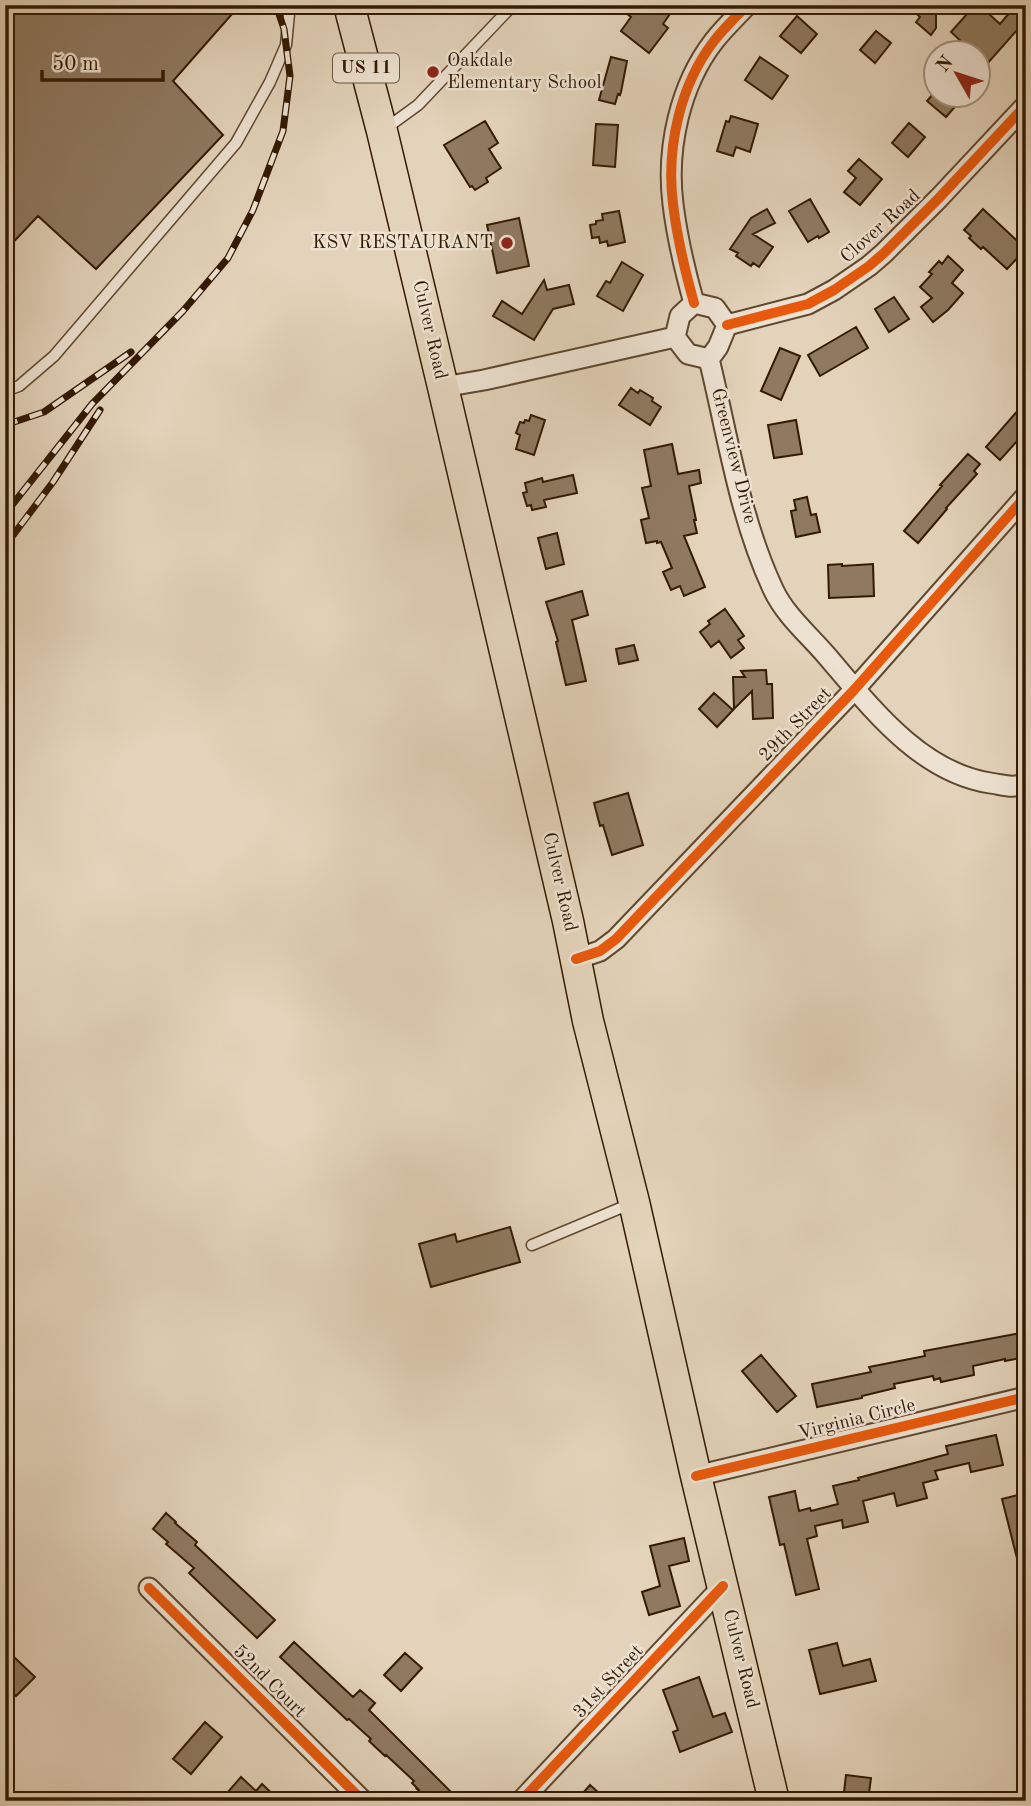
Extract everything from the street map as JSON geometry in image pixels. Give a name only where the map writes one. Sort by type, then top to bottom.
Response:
[{"type":"main road","name":"Culver Road","points":[[349,5],[443,387],[576,959],[588,1021],[634,1202],[774,1801]]},
{"type":"street","points":[[694,303],[678,239],[672,201],[672,163],[677,125],[681,106],[704,56],[747,5]]},
{"type":"street","name":"Clover Road","points":[[727,325],[808,304],[869,266],[939,198],[1026,105]]},
{"type":"street","points":[[675,337],[688,354],[709,359],[718,346],[727,325],[715,308],[694,303]]},
{"type":"street","points":[[675,337],[680,316],[694,303]]},
{"type":"street","points":[[443,387],[675,337]]},
{"type":"street","name":"Greenview Drive","points":[[709,359],[741,501],[766,573],[784,608],[854,690],[893,730],[935,764],[974,780],[1016,787],[1026,783]]},
{"type":"street","name":"29th Street","points":[[576,959],[600,951],[616,939],[854,690],[1026,496]]},
{"type":"street","name":"Virginia Circle","points":[[696,1476],[1026,1397]]},
{"type":"street","name":"31st Street","points":[[521,1801],[723,1586]]},
{"type":"street","name":"52nd Court","points":[[149,1588],[363,1801]]},
{"type":"lane","points":[[5,391],[19,386],[54,356],[236,143],[270,82],[286,45],[288,5]]},
{"type":"lane","points":[[382,131],[418,104],[505,8]]},
{"type":"lane","points":[[532,1245],[634,1202]]},
{"type":"building","points":[[5,5],[240,5],[173,81],[223,135],[96,269],[38,216],[5,251]]},
{"type":"building","points":[[632,5],[659,5],[670,14],[663,24],[668,28],[649,53],[621,31],[631,17],[626,13]]},
{"type":"building","points":[[907,5],[929,5],[936,11],[936,28],[931,35],[916,22],[920,17]]},
{"type":"building","points":[[975,5],[979,5],[1000,24],[1016,5],[1026,5],[1026,20],[992,58],[992,38],[958,38],[951,32]]},
{"type":"building","points":[[797,16],[817,34],[801,53],[780,36]]},
{"type":"building","points":[[876,31],[891,43],[875,63],[860,50]]},
{"type":"building","points":[[611,57],[627,61],[621,92],[615,104],[599,100]]},
{"type":"building","points":[[760,57],[788,76],[772,99],[745,80]]},
{"type":"building","points":[[935,108],[954,108],[946,117]]},
{"type":"building","points":[[731,116],[758,124],[750,152],[736,147],[733,156],[717,151],[726,121],[729,122]]},
{"type":"building","points":[[485,121],[498,143],[489,149],[501,168],[486,178],[488,182],[475,190],[470,187],[444,145]]},
{"type":"building","points":[[909,123],[925,137],[908,157],[892,143]]},
{"type":"building","points":[[596,124],[618,125],[615,167],[593,165]]},
{"type":"building","points":[[859,159],[882,179],[860,205],[844,192],[856,178],[848,171]]},
{"type":"building","points":[[810,199],[829,232],[808,242],[789,211]]},
{"type":"building","points":[[767,209],[775,223],[753,234],[773,247],[759,267],[753,263],[751,266],[730,249],[751,218]]},
{"type":"building","points":[[983,209],[1026,249],[1007,269],[983,247],[981,249],[964,230]]},
{"type":"building","points":[[619,211],[625,242],[608,246],[607,241],[600,243],[599,237],[592,238],[590,225],[603,220],[602,214]]},
{"type":"building","name":"KSV RESTAURANT","points":[[519,218],[529,266],[497,273],[487,225]]},
{"type":"building","points":[[948,256],[963,270],[952,283],[963,293],[933,322],[921,307],[932,298],[920,287],[932,274],[929,272],[939,261],[942,264]]},
{"type":"building","points":[[622,262],[643,275],[623,311],[597,296],[606,281],[610,283]]},
{"type":"building","points":[[544,280],[547,290],[569,285],[574,304],[553,309],[534,340],[493,316],[502,301],[522,314]]},
{"type":"building","points":[[894,297],[909,319],[889,332],[875,309]]},
{"type":"building","points":[[856,327],[868,348],[820,376],[808,355]]},
{"type":"building","points":[[780,348],[800,356],[781,400],[761,391]]},
{"type":"building","points":[[631,388],[653,398],[652,401],[661,407],[650,425],[619,405]]},
{"type":"building","points":[[1026,401],[1026,431],[1000,460],[986,447]]},
{"type":"building","points":[[531,415],[545,420],[534,455],[516,449],[520,435],[516,433],[520,422],[529,421]]},
{"type":"building","points":[[796,420],[802,454],[774,458],[768,425]]},
{"type":"building","points":[[672,444],[678,474],[699,470],[701,483],[689,486],[697,533],[684,536],[705,587],[684,596],[680,586],[671,590],[663,572],[672,568],[661,542],[646,543],[641,520],[649,518],[642,488],[651,486],[644,450]]},
{"type":"building","points":[[968,454],[980,464],[974,471],[977,474],[918,543],[904,531]]},
{"type":"building","points":[[573,475],[577,493],[544,500],[546,507],[532,510],[531,505],[527,506],[523,493],[527,492],[525,483],[542,478],[543,482]]},
{"type":"building","points":[[807,497],[811,515],[816,514],[820,532],[796,537],[791,511],[796,510],[794,500]]},
{"type":"building","points":[[557,533],[564,564],[546,569],[538,538]]},
{"type":"building","points":[[873,564],[874,596],[829,598],[828,565]]},
{"type":"building","points":[[582,591],[588,615],[572,620],[586,681],[566,685],[556,642],[558,641],[546,602]]},
{"type":"building","points":[[725,609],[744,636],[738,640],[744,648],[731,658],[719,641],[711,647],[700,632],[710,624],[708,621]]},
{"type":"building","points":[[634,645],[638,660],[619,664],[616,649]]},
{"type":"building","points":[[766,670],[767,684],[772,684],[773,718],[753,719],[752,691],[734,709],[733,677],[745,677],[741,671]]},
{"type":"building","points":[[714,693],[733,710],[717,727],[699,709]]},
{"type":"building","points":[[628,793],[643,845],[612,855],[594,803]]},
{"type":"building","points":[[510,1227],[520,1262],[431,1287],[419,1244],[455,1234],[457,1242]]},
{"type":"building","points":[[1026,1332],[1026,1357],[973,1366],[974,1375],[941,1382],[940,1378],[934,1380],[933,1376],[894,1384],[895,1388],[862,1398],[817,1407],[812,1384],[871,1372],[869,1367],[925,1356],[924,1351]]},
{"type":"building","points":[[761,1355],[796,1396],[777,1412],[742,1371]]},
{"type":"building","points":[[996,1435],[1003,1465],[971,1472],[969,1463],[935,1471],[938,1479],[923,1483],[927,1498],[897,1506],[894,1493],[863,1501],[868,1522],[843,1528],[842,1520],[815,1526],[817,1536],[807,1539],[819,1589],[796,1595],[784,1544],[780,1545],[769,1497],[795,1491],[799,1511],[810,1508],[811,1511],[838,1504],[833,1486],[948,1454],[946,1446]]},
{"type":"building","points":[[1026,1493],[1026,1573],[1021,1574],[1002,1499]]},
{"type":"building","points":[[166,1513],[197,1542],[195,1545],[275,1620],[257,1638],[189,1573],[194,1568],[153,1529]]},
{"type":"building","points":[[684,1538],[689,1561],[669,1566],[680,1606],[649,1615],[642,1592],[660,1586],[650,1546]]},
{"type":"building","points":[[294,1642],[353,1697],[360,1690],[375,1703],[369,1710],[460,1801],[429,1801],[412,1783],[414,1781],[369,1741],[371,1739],[280,1657]]},
{"type":"building","points":[[837,1643],[843,1666],[870,1659],[876,1681],[820,1694],[809,1650]]},
{"type":"building","points":[[405,1653],[422,1668],[401,1691],[384,1675]]},
{"type":"building","points":[[15,1658],[35,1677],[16,1696],[5,1686],[5,1668]]},
{"type":"building","points":[[699,1677],[713,1717],[725,1713],[732,1732],[680,1752],[673,1732],[678,1730],[663,1690]]},
{"type":"building","points":[[205,1722],[222,1737],[191,1774],[173,1759]]},
{"type":"building","points":[[846,1775],[871,1778],[868,1801],[843,1801]]},
{"type":"building","points":[[241,1777],[256,1791],[262,1784],[280,1801],[220,1801]]},
{"type":"building","points":[[590,1785],[608,1801],[576,1801]]},
{"type":"railway","points":[[5,514],[92,404],[183,311],[228,258],[253,210],[283,131],[290,76],[284,29],[276,5]]},
{"type":"railway","points":[[5,425],[44,412],[131,352]]},
{"type":"railway","points":[[5,546],[53,482],[100,410]]},
{"type":"cycle path","points":[[694,303],[673,204],[671,183],[674,139],[684,97],[702,58],[747,5]]},
{"type":"cycle path","points":[[727,325],[808,304],[869,266],[939,198],[1026,105]]},
{"type":"cycle path","points":[[576,959],[600,951],[616,939],[854,690],[1026,496]]},
{"type":"cycle path","points":[[696,1476],[1026,1397]]},
{"type":"cycle path","points":[[521,1801],[723,1586]]},
{"type":"cycle path","points":[[149,1588],[363,1801]]},
{"type":"place","name":"Oakdale Elementary School","points":[[433,72]]},
{"type":"place","name":"KSV RESTAURANT","points":[[507,243]]}]
